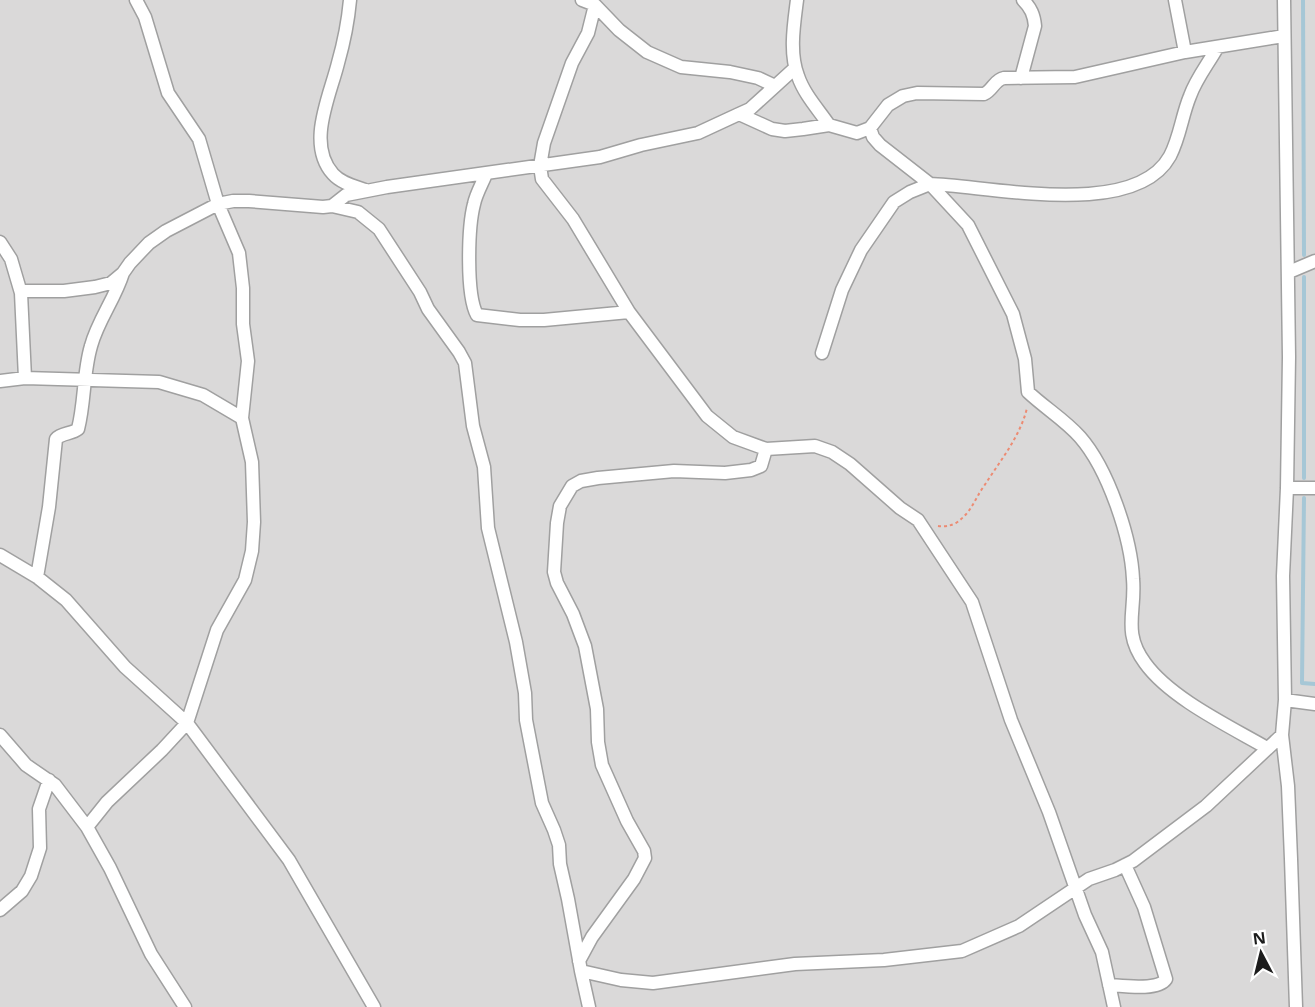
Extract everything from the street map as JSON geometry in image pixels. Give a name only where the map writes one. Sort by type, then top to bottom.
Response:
[{"type":"street","points":[[87,827],[106,801],[162,750],[187,723],[214,638],[245,580],[252,551],[254,522],[252,462],[242,418],[248,361],[243,324],[243,288],[239,253],[218,204],[199,139],[168,93],[145,17],[136,0]]},
{"type":"street","points":[[350,0],[348,21],[323,119],[321,141],[324,160],[333,174],[345,183],[366,191]]},
{"type":"street","points":[[582,0],[595,5],[619,30],[647,52],[681,67],[739,74],[758,78],[775,86]]},
{"type":"street","points":[[797,0],[795,68],[806,91],[829,124]]},
{"type":"street","points":[[1021,78],[1035,26],[1029,6],[1023,0]]},
{"type":"street","points":[[1175,0],[1185,52]]},
{"type":"street","points":[[1284,0],[1289,273],[1287,488],[1283,576],[1285,700],[1282,735],[1290,828],[1296,1007]]},
{"type":"street","points":[[595,5],[588,33],[572,63],[544,143],[540,166],[542,178],[573,219],[629,312],[707,416],[733,437],[766,449],[815,446],[832,452],[918,520],[972,602],[1011,720],[1102,952],[1114,1007]]},
{"type":"street","points":[[740,114],[772,129],[785,131],[829,124],[857,133],[870,128],[888,105],[903,96],[917,93],[984,94],[989,92],[999,79],[1075,77],[1185,52],[1284,36]]},
{"type":"street","points":[[822,353],[842,290],[861,250],[894,202],[930,184],[1072,195],[1102,194],[1127,188],[1151,177],[1169,158],[1184,120],[1191,93],[1218,48]]},
{"type":"street","points":[[332,206],[346,195],[366,191],[600,157],[641,145],[698,133],[750,109],[795,68]]},
{"type":"street","points":[[870,128],[873,137],[880,145],[930,184],[968,225],[987,259],[1016,324],[1025,358],[1028,392],[1066,422],[1082,438],[1102,469],[1114,497],[1132,561],[1134,583],[1130,624],[1136,647],[1145,663],[1180,697],[1267,748]]},
{"type":"street","points":[[486,174],[474,202],[470,224],[472,295],[477,315],[544,320],[629,312]]},
{"type":"street","points":[[37,576],[49,507],[56,439],[78,429],[91,345],[130,262],[149,243],[166,231],[218,204],[233,201],[332,206],[358,212],[379,229],[416,285],[428,309],[465,363],[473,426],[484,467],[488,528],[516,642],[525,693],[526,720],[542,803],[555,830],[559,845],[560,864],[588,1007]]},
{"type":"street","points":[[0,242],[11,258],[21,293],[25,378]]},
{"type":"street","points":[[1289,273],[1315,261]]},
{"type":"street","points":[[21,293],[27,290],[64,291],[95,287],[111,283],[123,273]]},
{"type":"street","points":[[0,381],[25,378],[159,382],[203,395],[242,418]]},
{"type":"street","points":[[580,966],[592,937],[634,879],[645,858],[602,765],[598,742],[597,710],[585,646],[554,572],[560,506],[572,486],[581,481],[674,471],[725,473],[751,470],[761,466],[766,449]]},
{"type":"street","points":[[1287,488],[1315,488]]},
{"type":"street","points":[[0,555],[37,576],[66,600],[125,667],[187,723],[289,860],[374,1007]]},
{"type":"street","points":[[1285,700],[1315,704]]},
{"type":"street","points":[[0,735],[26,765],[49,780],[67,798],[87,827],[152,954],[185,1007]]},
{"type":"street","points":[[580,966],[621,980],[653,983],[795,964],[916,957],[962,951],[1019,926],[1089,879],[1125,865],[1206,806],[1282,735]]},
{"type":"street","points":[[0,910],[22,891],[31,876],[40,848],[39,809],[49,780]]},
{"type":"street","points":[[1109,985],[1152,986],[1161,985],[1166,979],[1144,907],[1125,865]]},
{"type":"path","points":[[918,520],[944,527],[954,524],[975,505],[981,489],[1020,430],[1027,410],[1028,392]]},
{"type":"shaded area","points":[[0,0],[1315,0],[1315,1007],[0,1007]]},
{"type":"waterway","points":[[1303,0],[1304,255]]},
{"type":"waterway","points":[[1304,277],[1304,478]]},
{"type":"waterway","points":[[1304,498],[1302,683],[1315,684]]}]
